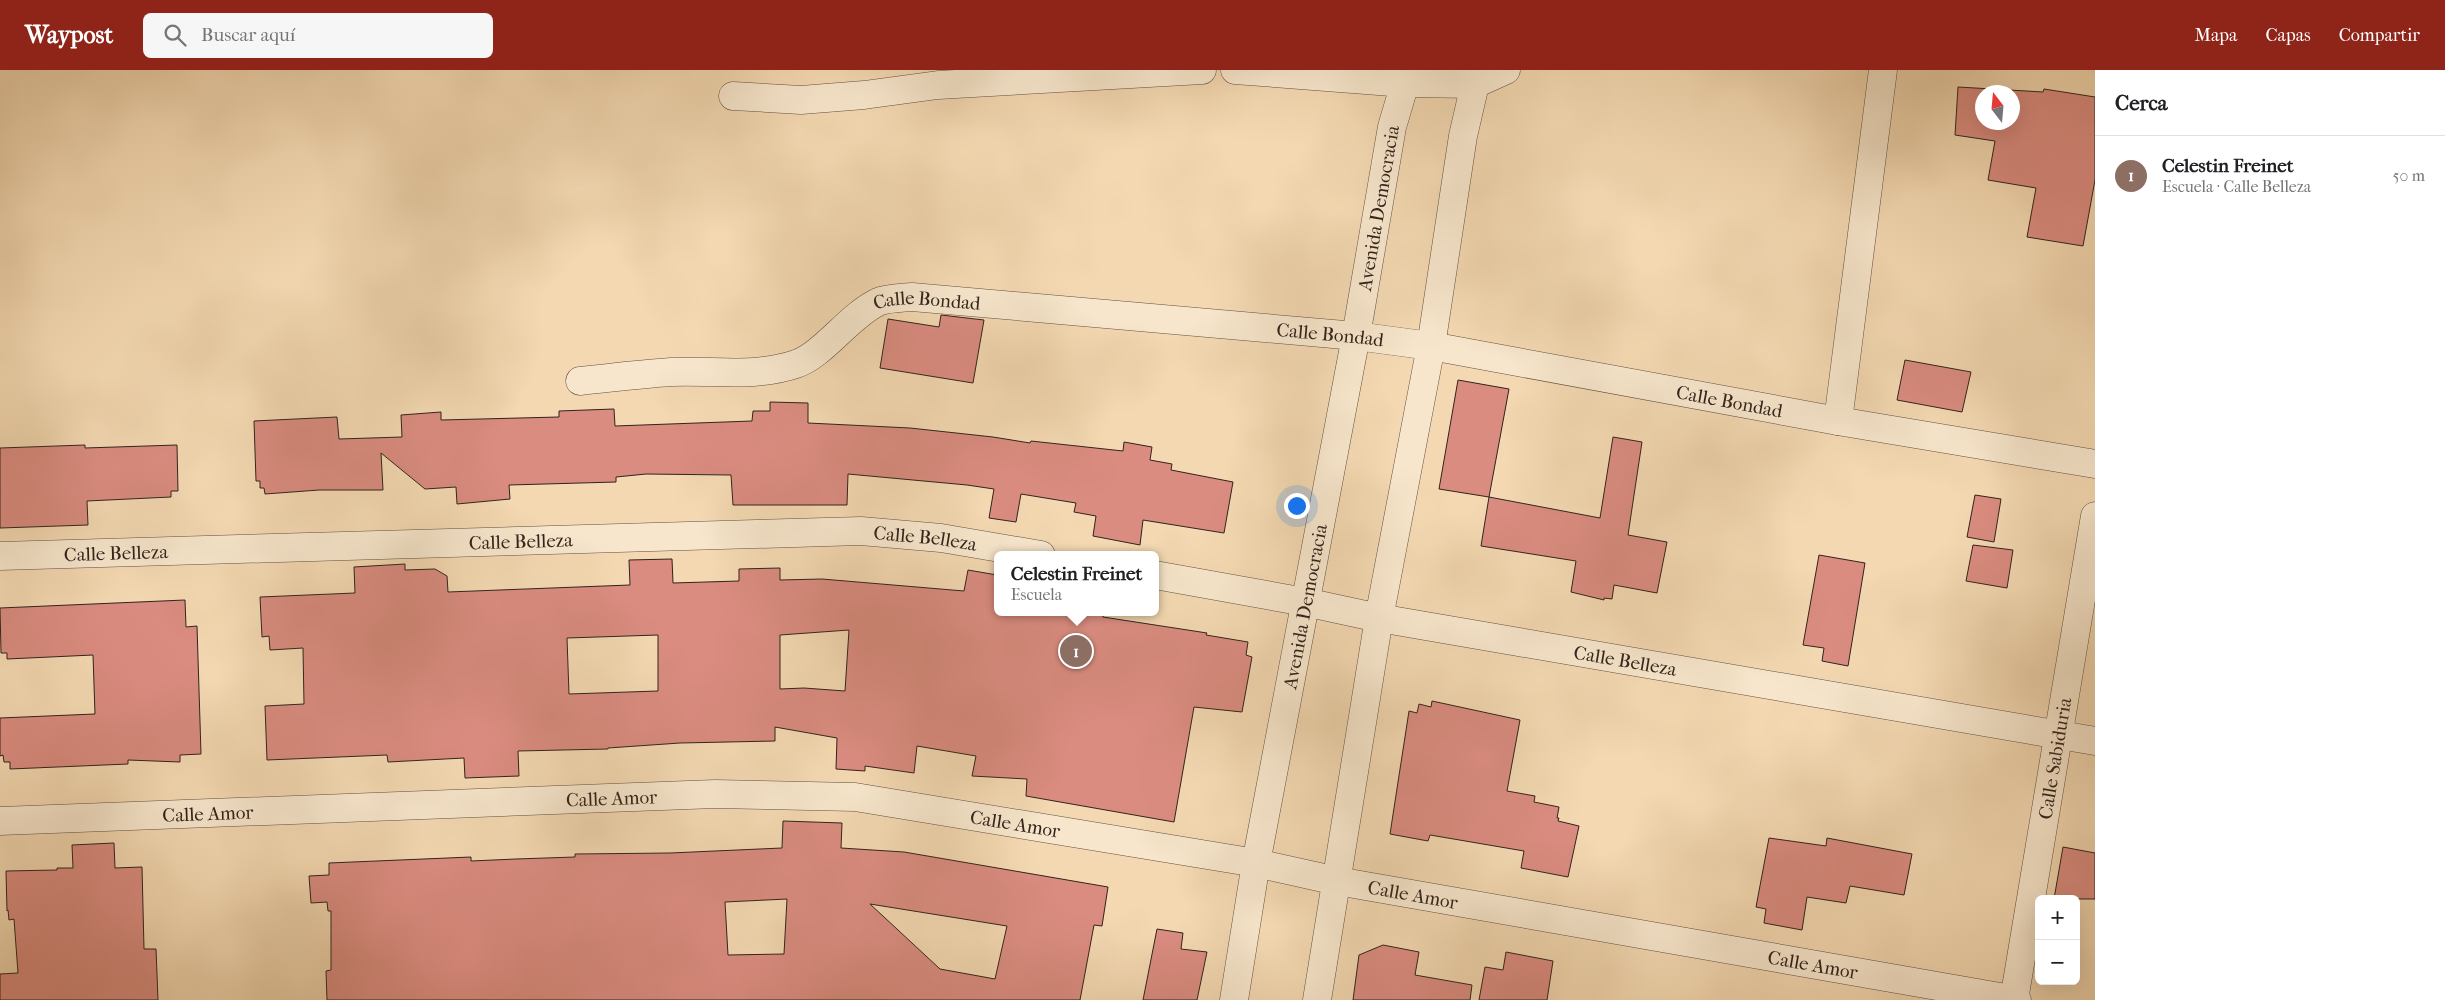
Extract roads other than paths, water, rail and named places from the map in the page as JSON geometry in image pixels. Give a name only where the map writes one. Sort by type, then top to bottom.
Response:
[{"type":"street","points":[[733,96],[801,100],[864,95],[938,85],[1202,70]]},
{"type":"street","points":[[1235,70],[1472,77],[1506,70]]},
{"type":"street","points":[[1838,421],[1883,70]]},
{"type":"street","name":"Avenida Democracia","points":[[1234,1000],[1256,863],[1356,336],[1392,127],[1409,76]]},
{"type":"street","points":[[1317,1000],[1379,618],[1431,346],[1472,77]]},
{"type":"street","name":"Calle Bondad","points":[[580,382],[672,372],[734,374],[772,372],[799,363],[824,345],[856,316],[879,302],[912,297],[1356,336],[1431,346],[1838,421],[2095,464]]},
{"type":"street","name":"Calle Sabiduria","points":[[2015,1000],[2095,516]]},
{"type":"street","name":"Calle Belleza","points":[[0,556],[861,531],[942,538],[1018,551]]},
{"type":"street","name":"Calle Belleza","points":[[1159,576],[1305,602],[1379,618],[2095,741]]},
{"type":"street","name":"Calle Amor","points":[[0,821],[715,794],[855,797],[1256,863],[1337,881],[2015,1000]]},
{"type":"place","name":"Celestin Freinet","points":[[1076,651]]}]
